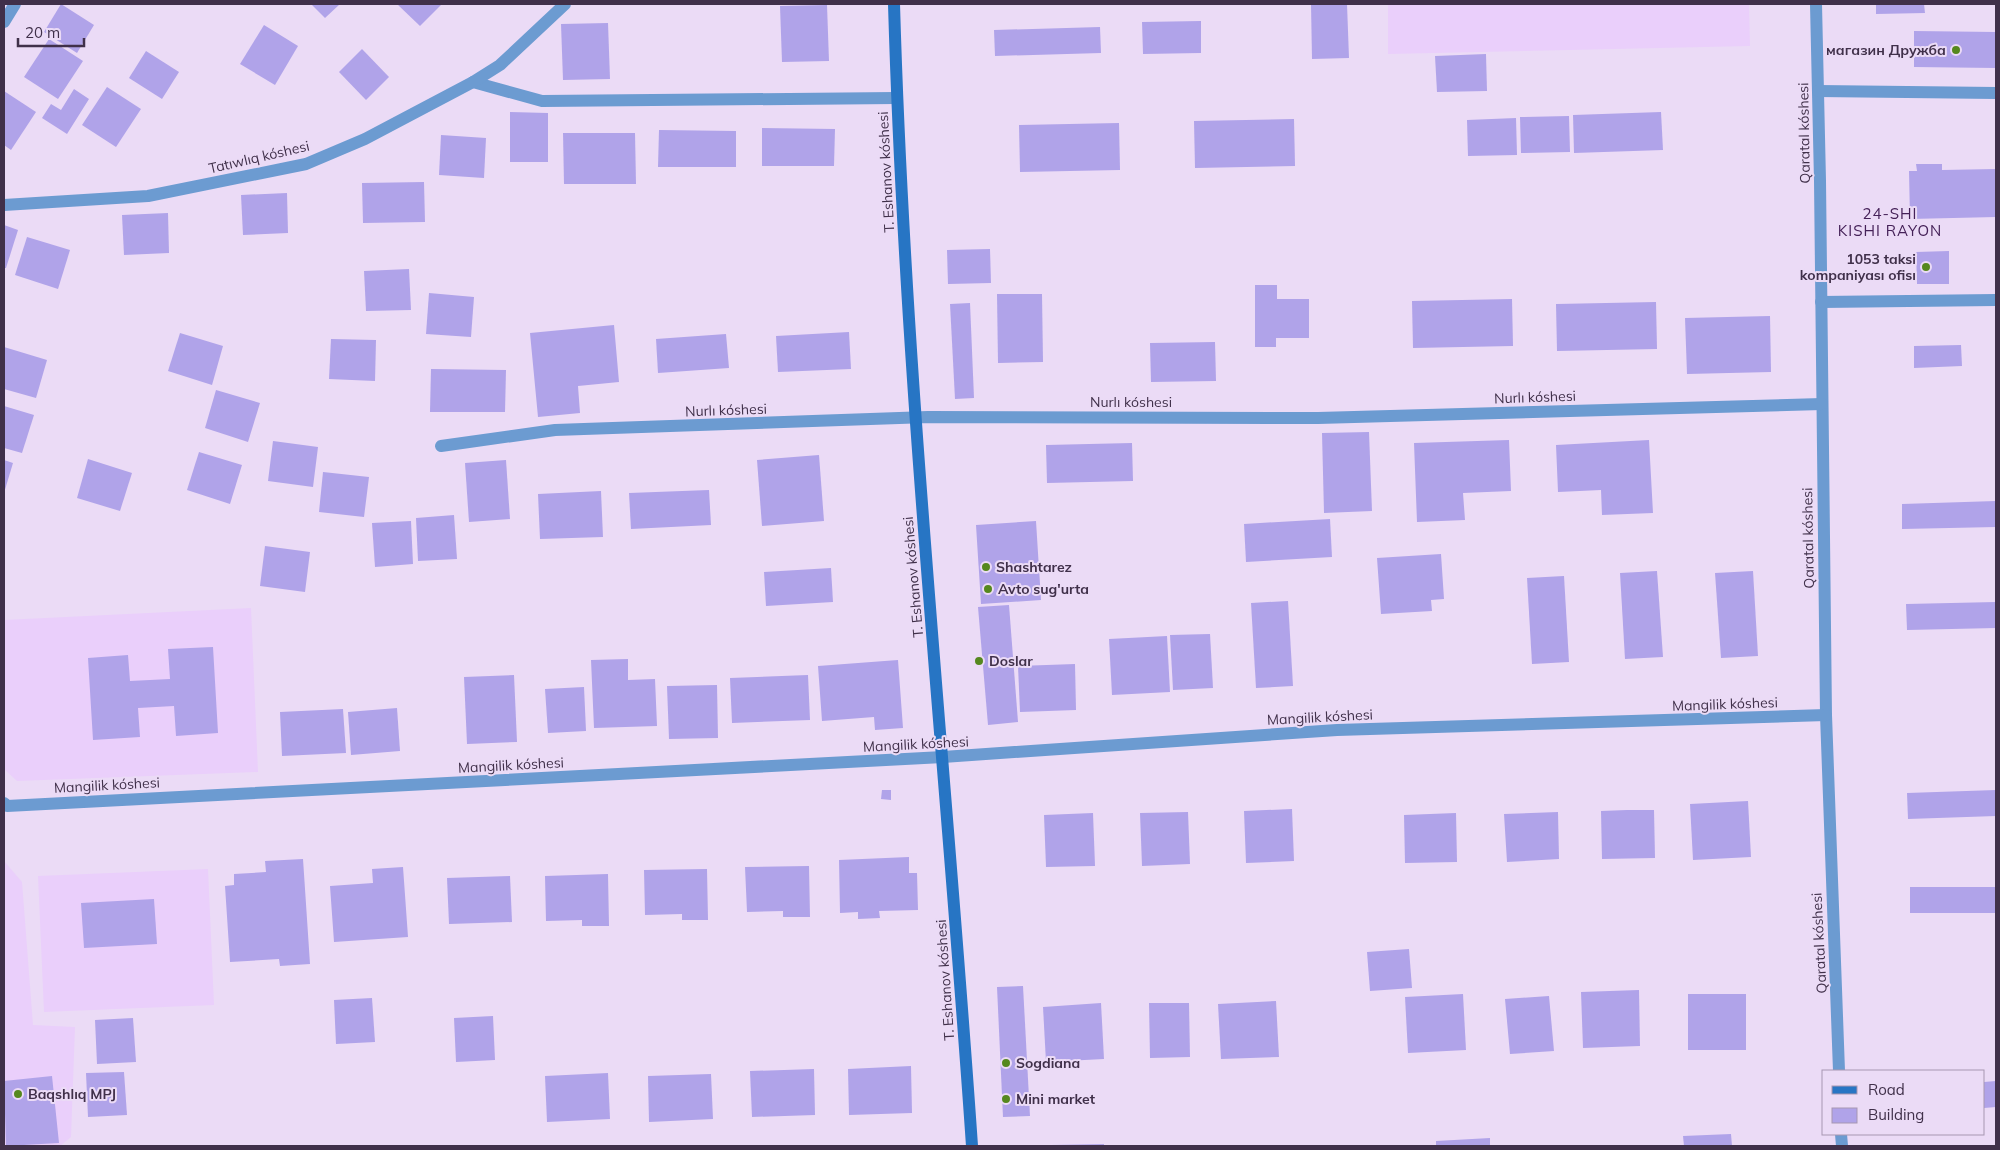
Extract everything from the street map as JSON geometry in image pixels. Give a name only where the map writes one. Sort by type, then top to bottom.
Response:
[{"type":"main road","name":"T. Eshanov kóshesi","points":[[894,4],[896,98],[914,418],[943,757],[972,1146]]},
{"type":"street","points":[[4,22],[15,4]]},
{"type":"street","name":"Tatıwlıq kóshesi","points":[[4,205],[148,196],[306,164],[365,139],[473,82],[500,65],[565,4]]},
{"type":"street","name":"Qaratal kóshesi","points":[[1816,4],[1822,302],[1826,715],[1839,1070]]},
{"type":"street","points":[[473,82],[542,101],[896,98]]},
{"type":"street","points":[[1818,91],[1996,93]]},
{"type":"street","points":[[1822,302],[1996,300]]},
{"type":"street","name":"Nurlı kóshesi","points":[[441,446],[555,430],[914,418],[1318,418],[1822,404]]},
{"type":"street","name":"Mangilik kóshesi","points":[[5,804],[943,757],[1337,730],[1826,715]]},
{"type":"shaded area","points":[[1388,4],[1749,4],[1750,46],[1388,54]]},
{"type":"shaded area","points":[[251,608],[258,772],[17,781],[4,769],[4,620]]},
{"type":"shaded area","points":[[4,861],[22,882],[33,1025],[75,1027],[71,1137],[60,1146],[4,1146]]},
{"type":"shaded area","points":[[208,869],[214,1005],[44,1012],[38,876]]},
{"type":"building","points":[[61,4],[94,25],[77,53],[44,32]]},
{"type":"building","points":[[311,4],[340,4],[325,18]]},
{"type":"building","points":[[397,4],[442,4],[420,26]]},
{"type":"building","points":[[1311,4],[1347,4],[1349,58],[1312,59]]},
{"type":"building","points":[[1876,4],[1924,4],[1925,13],[1876,14]]},
{"type":"building","points":[[827,5],[829,61],[782,62],[780,6]]},
{"type":"building","points":[[1201,21],[1201,53],[1143,54],[1142,22]]},
{"type":"building","points":[[608,23],[610,79],[563,80],[561,24]]},
{"type":"building","points":[[264,25],[298,46],[275,85],[240,64]]},
{"type":"building","points":[[1100,27],[1101,53],[995,56],[994,30]]},
{"type":"building","points":[[1914,31],[1996,32],[1996,68],[1914,67]]},
{"type":"building","points":[[49,39],[83,61],[58,99],[24,77]]},
{"type":"building","points":[[362,49],[389,77],[366,100],[339,72]]},
{"type":"building","points":[[146,51],[179,72],[162,99],[129,78]]},
{"type":"building","points":[[1486,54],[1487,91],[1437,92],[1435,56]]},
{"type":"building","points":[[107,87],[141,109],[116,147],[82,125]]},
{"type":"building","points":[[74,89],[89,99],[67,134],[42,118],[51,104],[61,110]]},
{"type":"building","points":[[4,91],[36,112],[11,150],[4,145]]},
{"type":"building","points":[[510,112],[548,113],[548,162],[510,162]]},
{"type":"building","points":[[1661,112],[1663,150],[1574,153],[1573,115]]},
{"type":"building","points":[[1569,116],[1570,152],[1521,153],[1520,117]]},
{"type":"building","points":[[1516,118],[1517,155],[1468,156],[1467,120]]},
{"type":"building","points":[[1294,119],[1295,166],[1195,168],[1194,121]]},
{"type":"building","points":[[1119,123],[1120,170],[1020,172],[1019,125]]},
{"type":"building","points":[[762,128],[835,129],[834,166],[762,166]]},
{"type":"building","points":[[659,130],[736,131],[736,167],[658,167]]},
{"type":"building","points":[[563,133],[635,133],[636,184],[564,184]]},
{"type":"building","points":[[441,135],[486,138],[484,178],[439,175]]},
{"type":"building","points":[[1916,164],[1942,164],[1942,170],[1996,169],[1996,217],[1910,219],[1909,171],[1917,171]]},
{"type":"building","points":[[424,182],[425,222],[363,223],[362,183]]},
{"type":"building","points":[[287,193],[288,233],[243,235],[241,195]]},
{"type":"building","points":[[168,213],[169,253],[124,255],[122,215]]},
{"type":"building","points":[[4,225],[18,230],[6,268],[4,268]]},
{"type":"building","points":[[27,237],[70,250],[58,289],[15,275]]},
{"type":"building","points":[[990,249],[991,283],[948,284],[947,250]]},
{"type":"building","points":[[1949,251],[1949,284],[1917,284],[1916,252]]},
{"type":"building","points":[[409,269],[411,310],[366,311],[364,271]]},
{"type":"building","points":[[1255,285],[1277,285],[1277,299],[1309,299],[1309,338],[1276,338],[1276,347],[1255,347]]},
{"type":"building","points":[[429,293],[474,297],[471,337],[426,334]]},
{"type":"building","points":[[997,294],[1042,294],[1043,362],[998,363]]},
{"type":"building","points":[[1512,299],[1513,346],[1413,348],[1412,301]]},
{"type":"building","points":[[1656,302],[1657,349],[1557,351],[1556,304]]},
{"type":"building","points":[[970,303],[974,398],[955,399],[950,304]]},
{"type":"building","points":[[1770,316],[1771,372],[1687,374],[1685,318]]},
{"type":"building","points":[[614,325],[619,382],[578,386],[580,413],[538,417],[530,333]]},
{"type":"building","points":[[849,332],[851,369],[778,372],[776,336]]},
{"type":"building","points":[[180,333],[223,346],[212,385],[168,371]]},
{"type":"building","points":[[726,334],[729,368],[658,373],[656,339]]},
{"type":"building","points":[[331,339],[376,340],[375,381],[329,379]]},
{"type":"building","points":[[1215,342],[1216,381],[1151,382],[1150,343]]},
{"type":"building","points":[[1961,345],[1962,366],[1914,368],[1914,346]]},
{"type":"building","points":[[4,347],[47,360],[36,398],[4,389]]},
{"type":"building","points":[[431,369],[506,370],[505,412],[430,412]]},
{"type":"building","points":[[216,390],[260,403],[248,442],[205,428]]},
{"type":"building","points":[[4,406],[34,415],[22,453],[4,448]]},
{"type":"building","points":[[1369,432],[1372,511],[1324,513],[1322,433]]},
{"type":"building","points":[[1509,440],[1511,491],[1463,493],[1465,520],[1417,522],[1414,443]]},
{"type":"building","points":[[1649,440],[1653,513],[1602,515],[1601,490],[1558,492],[1556,445]]},
{"type":"building","points":[[273,441],[318,447],[313,487],[268,481]]},
{"type":"building","points":[[1132,443],[1133,481],[1047,483],[1046,445]]},
{"type":"building","points":[[199,452],[242,465],[230,504],[187,490]]},
{"type":"building","points":[[819,455],[824,521],[762,526],[757,460]]},
{"type":"building","points":[[88,459],[132,473],[120,511],[77,498]]},
{"type":"building","points":[[4,460],[13,463],[4,493]]},
{"type":"building","points":[[506,460],[510,519],[469,522],[465,463]]},
{"type":"building","points":[[323,472],[369,477],[364,517],[319,512]]},
{"type":"building","points":[[709,490],[711,525],[631,529],[629,493]]},
{"type":"building","points":[[601,491],[603,537],[540,539],[538,494]]},
{"type":"building","points":[[1996,501],[1996,527],[1902,529],[1902,504]]},
{"type":"building","points":[[454,515],[457,559],[418,561],[416,518]]},
{"type":"building","points":[[1330,519],[1332,557],[1246,562],[1244,524]]},
{"type":"building","points":[[411,521],[413,564],[375,567],[372,523]]},
{"type":"building","points":[[1036,521],[1041,600],[981,604],[976,525]]},
{"type":"building","points":[[265,546],[310,552],[305,592],[260,586]]},
{"type":"building","points":[[1441,554],[1444,599],[1431,600],[1432,611],[1381,614],[1377,558]]},
{"type":"building","points":[[831,568],[833,602],[766,606],[764,572]]},
{"type":"building","points":[[1657,571],[1663,657],[1625,659],[1620,573]]},
{"type":"building","points":[[1753,571],[1758,656],[1721,658],[1715,573]]},
{"type":"building","points":[[1564,576],[1569,662],[1532,664],[1527,578]]},
{"type":"building","points":[[1288,601],[1293,686],[1256,688],[1251,603]]},
{"type":"building","points":[[1996,602],[1996,628],[1907,630],[1906,604]]},
{"type":"building","points":[[1009,605],[1018,722],[988,725],[978,607]]},
{"type":"building","points":[[1210,634],[1213,688],[1173,690],[1170,635]]},
{"type":"building","points":[[1167,636],[1170,692],[1112,695],[1109,639]]},
{"type":"building","points":[[213,647],[218,733],[176,736],[174,706],[138,708],[140,737],[93,740],[88,658],[128,655],[130,681],[170,679],[168,649]]},
{"type":"building","points":[[628,659],[628,680],[655,679],[657,726],[594,728],[591,660]]},
{"type":"building","points":[[898,660],[903,728],[875,730],[874,717],[822,721],[818,666]]},
{"type":"building","points":[[1075,664],[1076,710],[1020,712],[1018,666]]},
{"type":"building","points":[[514,675],[517,742],[467,744],[464,677]]},
{"type":"building","points":[[808,675],[810,720],[732,723],[730,678]]},
{"type":"building","points":[[717,685],[718,738],[669,739],[667,686]]},
{"type":"building","points":[[584,687],[586,731],[548,733],[545,689]]},
{"type":"building","points":[[397,708],[400,751],[351,755],[348,712]]},
{"type":"building","points":[[343,709],[346,753],[282,756],[280,712]]},
{"type":"building","points":[[882,790],[891,790],[891,800],[881,799]]},
{"type":"building","points":[[1996,790],[1996,816],[1908,819],[1907,793]]},
{"type":"building","points":[[1748,801],[1751,857],[1693,860],[1690,804]]},
{"type":"building","points":[[1292,809],[1294,861],[1246,863],[1244,811]]},
{"type":"building","points":[[1654,810],[1655,858],[1602,859],[1601,811]]},
{"type":"building","points":[[1188,812],[1190,864],[1142,866],[1140,813]]},
{"type":"building","points":[[1558,812],[1559,859],[1507,862],[1504,814]]},
{"type":"building","points":[[1093,813],[1095,866],[1046,867],[1044,815]]},
{"type":"building","points":[[1456,813],[1457,862],[1405,863],[1404,815]]},
{"type":"building","points":[[909,857],[909,873],[917,873],[918,910],[879,911],[880,918],[858,919],[858,912],[840,913],[839,860]]},
{"type":"building","points":[[303,859],[310,964],[280,966],[279,959],[230,962],[225,886],[234,885],[234,874],[266,872],[265,861]]},
{"type":"building","points":[[809,866],[810,917],[783,917],[783,911],[747,912],[745,867]]},
{"type":"building","points":[[403,867],[408,937],[334,942],[330,886],[373,883],[372,869]]},
{"type":"building","points":[[707,869],[708,920],[682,920],[682,914],[645,915],[644,870]]},
{"type":"building","points":[[608,874],[609,926],[582,926],[582,920],[546,921],[545,876]]},
{"type":"building","points":[[510,876],[512,922],[449,924],[447,878]]},
{"type":"building","points":[[1910,887],[1996,887],[1996,913],[1910,913]]},
{"type":"building","points":[[154,899],[157,944],[84,948],[81,903]]},
{"type":"building","points":[[1409,949],[1412,988],[1370,991],[1367,952]]},
{"type":"building","points":[[1023,986],[1030,1116],[1003,1117],[997,987]]},
{"type":"building","points":[[1639,990],[1640,1046],[1583,1048],[1581,992]]},
{"type":"building","points":[[1463,994],[1466,1050],[1408,1053],[1405,997]]},
{"type":"building","points":[[1688,994],[1746,994],[1746,1050],[1688,1050]]},
{"type":"building","points":[[1549,996],[1554,1051],[1510,1054],[1505,999]]},
{"type":"building","points":[[372,998],[375,1042],[336,1044],[334,1000]]},
{"type":"building","points":[[1276,1001],[1279,1057],[1221,1059],[1218,1004]]},
{"type":"building","points":[[1101,1003],[1104,1059],[1046,1062],[1043,1007]]},
{"type":"building","points":[[1149,1003],[1189,1003],[1190,1057],[1150,1058]]},
{"type":"building","points":[[493,1016],[495,1060],[456,1062],[454,1018]]},
{"type":"building","points":[[133,1018],[136,1062],[97,1064],[95,1020]]},
{"type":"building","points":[[911,1066],[912,1113],[849,1115],[848,1069]]},
{"type":"building","points":[[814,1069],[815,1115],[752,1117],[750,1071]]},
{"type":"building","points":[[124,1072],[127,1115],[88,1117],[86,1073]]},
{"type":"building","points":[[608,1073],[610,1119],[547,1122],[545,1076]]},
{"type":"building","points":[[711,1074],[713,1119],[649,1122],[648,1076]]},
{"type":"building","points":[[52,1076],[59,1143],[6,1146],[4,1081]]},
{"type":"building","points":[[1996,1081],[1996,1107],[1985,1108],[1985,1082]]},
{"type":"building","points":[[1731,1134],[1732,1146],[1684,1146],[1683,1136]]},
{"type":"building","points":[[1490,1138],[1490,1146],[1436,1146],[1436,1141]]},
{"type":"building","points":[[1104,1144],[1104,1146],[1051,1146],[1051,1145]]},
{"type":"place","name":"магазин Дружба","points":[[1956,50]]},
{"type":"place","name":"1053 taksi kompaniyası ofisı","points":[[1926,267]]},
{"type":"place","name":"Shashtarez","points":[[986,567]]},
{"type":"place","name":"Avto sug'urta","points":[[988,589]]},
{"type":"place","name":"Doslar","points":[[979,661]]},
{"type":"place","name":"Sogdiana","points":[[1006,1063]]},
{"type":"place","name":"Baqshlıq MPJ","points":[[18,1094]]},
{"type":"place","name":"Mini market","points":[[1006,1099]]},
{"type":"district","name":"24-SHI KISHI RAYON","points":[[1890,222]]}]
